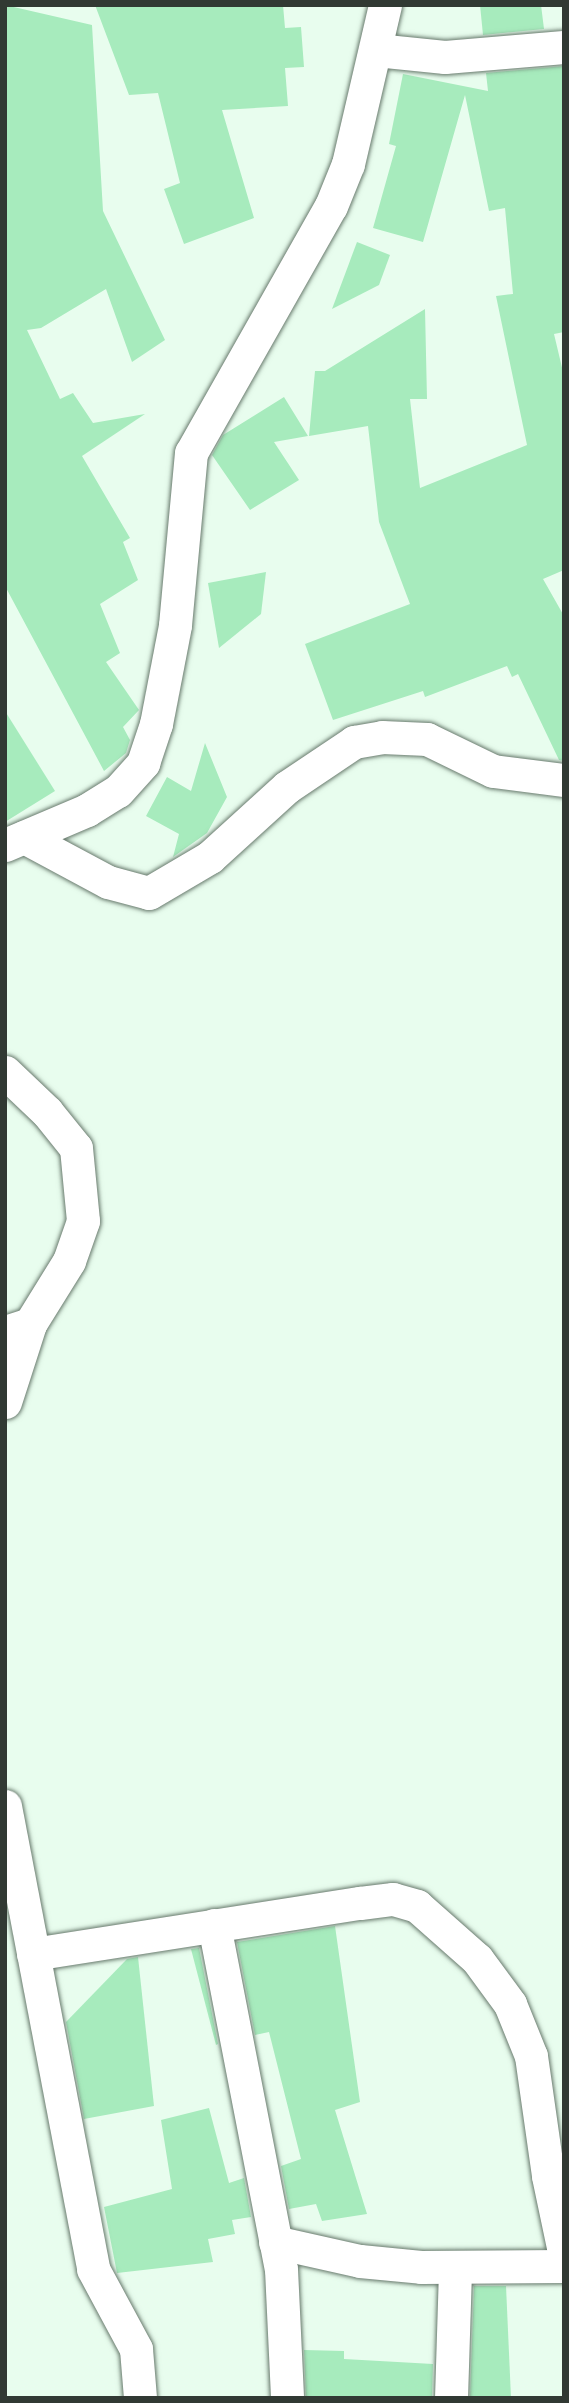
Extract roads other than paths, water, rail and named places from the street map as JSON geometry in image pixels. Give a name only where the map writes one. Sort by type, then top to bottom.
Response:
[{"type":"street","points":[[15,841],[97,804],[118,791],[143,763],[156,724],[176,625],[191,453],[331,205],[348,164],[385,5]]},
{"type":"street","points":[[376,50],[445,57],[564,47]]},
{"type":"street","points":[[15,841],[108,882],[149,893],[211,857],[287,787],[354,742],[382,737],[427,739],[493,771],[564,780]]},
{"type":"street","points":[[5,1072],[76,1148],[82,1175],[83,1221],[69,1261],[17,1328],[5,1402]]},
{"type":"street","points":[[5,1806],[93,2269],[136,2349],[140,2398]]},
{"type":"street","points":[[33,1954],[393,1899],[417,1906],[448,1929],[510,2004],[531,2056],[564,2252]]},
{"type":"street","points":[[214,1925],[275,2242],[287,2398]]},
{"type":"street","points":[[275,2242],[360,2261],[455,2269],[564,2266]]},
{"type":"street","points":[[451,2398],[455,2269]]}]
